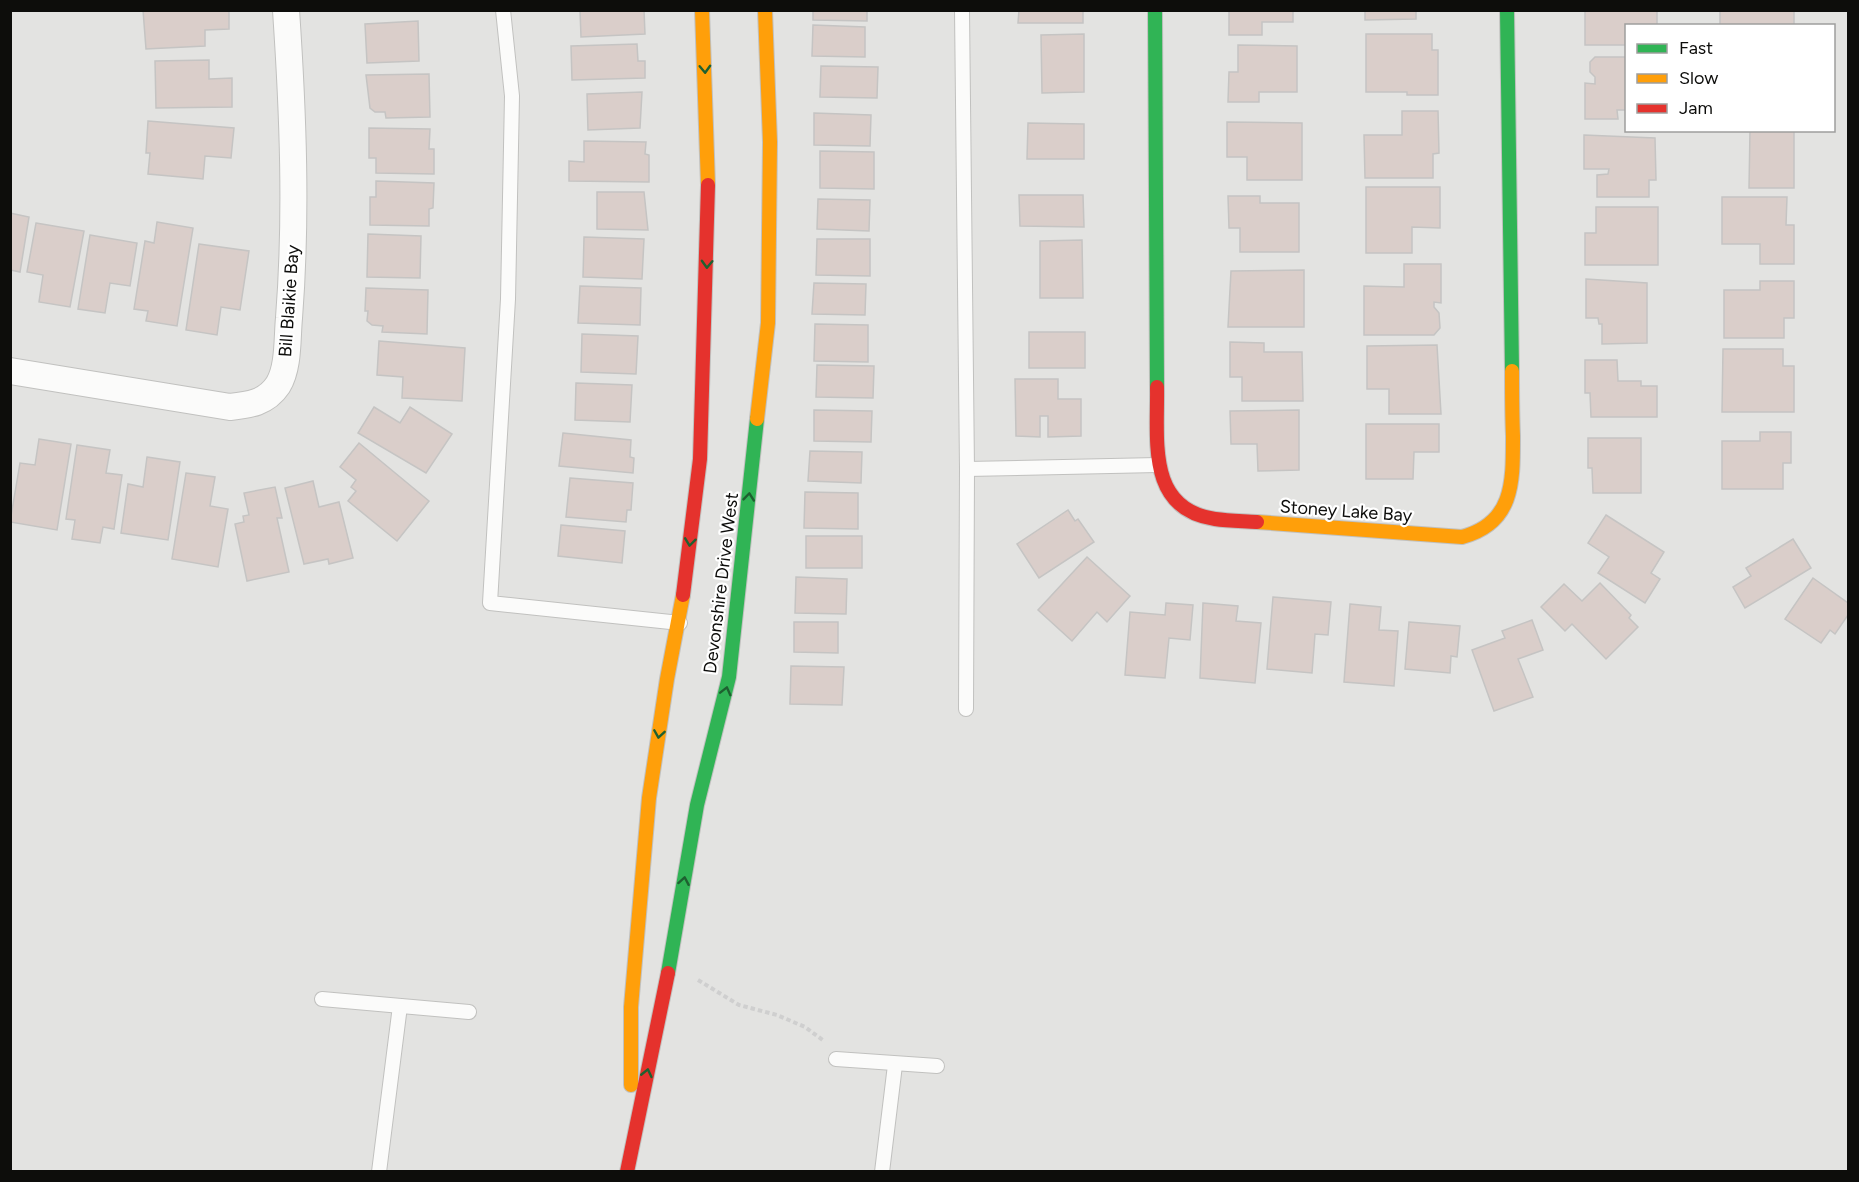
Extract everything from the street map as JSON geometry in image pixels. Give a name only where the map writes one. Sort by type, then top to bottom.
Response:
[{"type":"street","name":"Bill Blaikie Bay","points":[[10,371],[230,407],[257,404],[278,385],[286,361],[294,250],[293,118],[286,10]]},
{"type":"street","name":"Devonshire Drive West","points":[[630,1150],[631,1007],[649,798],[667,679],[680,623],[701,436],[709,205],[702,10]]},
{"type":"street","name":"Devonshire Drive West","points":[[627,1172],[662,1009],[697,805],[729,677],[768,323],[770,142],[765,10]]},
{"type":"street","name":"Stoney Lake Bay","points":[[1155,10],[1158,465],[1167,491],[1179,508],[1214,519],[1462,537],[1479,534],[1491,525],[1509,496],[1513,473],[1507,10]]},
{"type":"lane","points":[[503,10],[512,96],[508,299],[490,603],[680,623]]},
{"type":"lane","points":[[962,10],[967,469],[966,709]]},
{"type":"lane","points":[[967,469],[1158,465]]},
{"type":"lane","points":[[322,999],[469,1012]]},
{"type":"lane","points":[[379,1172],[400,1006]]},
{"type":"lane","points":[[836,1059],[895,1065],[937,1066]]},
{"type":"lane","points":[[882,1172],[895,1065]]},
{"type":"path","points":[[698,980],[739,1005],[777,1015],[806,1027],[829,1045],[836,1059]]},
{"type":"building","points":[[143,10],[229,10],[229,29],[205,30],[205,46],[146,49]]},
{"type":"building","points":[[580,10],[644,10],[645,34],[581,37]]},
{"type":"building","points":[[813,10],[867,10],[867,21],[813,20]]},
{"type":"building","points":[[1019,10],[1083,10],[1083,23],[1018,23]]},
{"type":"building","points":[[1229,10],[1293,10],[1293,22],[1262,22],[1262,35],[1229,35]]},
{"type":"building","points":[[1365,10],[1416,10],[1416,19],[1365,20]]},
{"type":"building","points":[[1585,10],[1657,10],[1657,24],[1625,24],[1625,45],[1585,45]]},
{"type":"building","points":[[1720,10],[1794,10],[1794,24],[1720,24]]},
{"type":"building","points":[[418,21],[419,61],[367,63],[365,24]]},
{"type":"building","points":[[813,25],[865,27],[865,57],[812,56]]},
{"type":"building","points":[[1084,34],[1084,92],[1042,93],[1041,35]]},
{"type":"building","points":[[1366,34],[1432,34],[1432,50],[1438,50],[1438,95],[1366,92]]},
{"type":"building","points":[[637,44],[638,61],[645,61],[645,78],[572,80],[571,46]]},
{"type":"building","points":[[1238,45],[1297,46],[1297,92],[1259,92],[1259,102],[1228,102],[1229,72],[1238,72]]},
{"type":"building","points":[[1595,57],[1625,57],[1625,110],[1617,110],[1618,119],[1585,119],[1585,83],[1595,84],[1595,77],[1590,72],[1590,62]]},
{"type":"building","points":[[209,60],[209,79],[232,78],[232,107],[156,108],[155,61]]},
{"type":"building","points":[[821,66],[878,67],[877,98],[820,97]]},
{"type":"building","points":[[429,74],[430,117],[386,118],[385,112],[375,112],[370,108],[366,75]]},
{"type":"building","points":[[642,92],[640,128],[588,130],[587,94]]},
{"type":"building","points":[[1402,111],[1438,111],[1439,153],[1433,154],[1433,178],[1365,178],[1364,135],[1402,135]]},
{"type":"building","points":[[814,113],[871,115],[870,146],[814,145]]},
{"type":"building","points":[[148,121],[234,128],[231,158],[205,156],[203,179],[148,174],[150,153],[146,153]]},
{"type":"building","points":[[1227,122],[1302,123],[1302,180],[1247,180],[1247,157],[1227,157]]},
{"type":"building","points":[[1028,123],[1084,124],[1084,159],[1027,159]]},
{"type":"building","points":[[369,128],[430,129],[429,149],[434,149],[434,174],[376,173],[376,158],[369,158]]},
{"type":"building","points":[[1750,132],[1794,132],[1794,188],[1749,188]]},
{"type":"building","points":[[1584,135],[1655,138],[1656,180],[1649,180],[1649,197],[1597,197],[1597,175],[1608,174],[1609,169],[1584,169]]},
{"type":"building","points":[[584,141],[646,142],[645,154],[649,155],[649,182],[569,181],[569,161],[584,162]]},
{"type":"building","points":[[820,151],[874,152],[874,189],[820,188]]},
{"type":"building","points":[[376,181],[434,183],[433,208],[429,209],[429,226],[370,225],[370,197],[376,197]]},
{"type":"building","points":[[1366,187],[1440,187],[1440,228],[1412,227],[1412,253],[1366,253]]},
{"type":"building","points":[[597,192],[644,192],[648,230],[597,229]]},
{"type":"building","points":[[1019,195],[1083,195],[1084,227],[1020,226]]},
{"type":"building","points":[[1228,196],[1260,196],[1260,203],[1299,203],[1299,252],[1240,252],[1240,228],[1229,228]]},
{"type":"building","points":[[1722,197],[1787,197],[1786,225],[1794,225],[1794,264],[1760,264],[1760,244],[1722,244]]},
{"type":"building","points":[[818,199],[870,200],[869,231],[817,229]]},
{"type":"building","points":[[1596,207],[1658,207],[1658,265],[1585,265],[1585,233],[1596,233]]},
{"type":"building","points":[[10,213],[29,217],[20,272],[10,270]]},
{"type":"building","points":[[157,222],[193,228],[177,326],[146,321],[148,311],[134,309],[145,241],[154,243]]},
{"type":"building","points":[[36,223],[84,231],[70,307],[39,302],[43,275],[27,272]]},
{"type":"building","points":[[368,234],[421,236],[420,278],[367,277]]},
{"type":"building","points":[[90,235],[137,243],[130,286],[110,283],[105,313],[78,309]]},
{"type":"building","points":[[584,237],[644,239],[642,279],[583,277]]},
{"type":"building","points":[[817,239],[870,239],[870,276],[816,275]]},
{"type":"building","points":[[1082,240],[1083,298],[1040,298],[1040,241]]},
{"type":"building","points":[[199,244],[249,251],[240,310],[221,307],[217,335],[186,330]]},
{"type":"building","points":[[1404,264],[1441,264],[1441,303],[1434,302],[1434,307],[1439,313],[1440,328],[1434,335],[1364,335],[1364,286],[1404,287]]},
{"type":"building","points":[[1304,270],[1304,327],[1228,327],[1231,271]]},
{"type":"building","points":[[1586,279],[1647,283],[1647,343],[1602,344],[1602,324],[1599,324],[1598,318],[1586,318]]},
{"type":"building","points":[[1760,281],[1794,281],[1794,318],[1784,318],[1784,338],[1724,338],[1724,290],[1760,290]]},
{"type":"building","points":[[814,283],[866,284],[865,315],[812,314]]},
{"type":"building","points":[[580,286],[641,288],[640,325],[578,323]]},
{"type":"building","points":[[366,288],[428,290],[427,334],[382,332],[383,326],[372,325],[367,321],[368,311],[365,311]]},
{"type":"building","points":[[815,324],[868,325],[868,362],[814,361]]},
{"type":"building","points":[[1029,332],[1085,332],[1085,368],[1029,368]]},
{"type":"building","points":[[582,334],[638,336],[636,374],[581,372]]},
{"type":"building","points":[[379,341],[465,348],[462,401],[402,398],[403,377],[377,375]]},
{"type":"building","points":[[1230,342],[1264,343],[1264,352],[1302,352],[1303,401],[1242,401],[1242,377],[1230,377]]},
{"type":"building","points":[[1437,345],[1441,414],[1389,414],[1389,389],[1367,389],[1367,346]]},
{"type":"building","points":[[1723,349],[1783,349],[1783,366],[1794,366],[1794,412],[1722,412]]},
{"type":"building","points":[[1585,360],[1617,360],[1618,381],[1641,381],[1641,386],[1657,386],[1657,417],[1591,417],[1590,393],[1585,393]]},
{"type":"building","points":[[817,365],[874,366],[873,398],[816,397]]},
{"type":"building","points":[[1015,379],[1058,379],[1058,399],[1081,399],[1081,436],[1048,437],[1048,416],[1040,416],[1040,437],[1016,436]]},
{"type":"building","points":[[576,383],[632,385],[630,422],[575,420]]},
{"type":"building","points":[[374,407],[400,423],[410,407],[452,434],[426,473],[358,433]]},
{"type":"building","points":[[814,410],[872,411],[871,442],[814,441]]},
{"type":"building","points":[[1299,410],[1299,470],[1258,471],[1257,444],[1231,444],[1230,411]]},
{"type":"building","points":[[1366,424],[1439,424],[1439,452],[1414,452],[1413,479],[1366,479]]},
{"type":"building","points":[[1760,432],[1791,432],[1791,463],[1783,463],[1783,489],[1722,489],[1722,441],[1760,441]]},
{"type":"building","points":[[563,433],[631,440],[630,457],[634,458],[633,473],[559,466]]},
{"type":"building","points":[[1588,438],[1641,438],[1641,493],[1593,493],[1592,468],[1588,468]]},
{"type":"building","points":[[39,439],[71,444],[57,530],[10,522],[20,463],[35,465]]},
{"type":"building","points":[[359,443],[429,501],[397,541],[348,501],[356,491],[351,487],[356,480],[340,467]]},
{"type":"building","points":[[77,445],[110,450],[106,473],[122,475],[114,529],[103,527],[100,543],[72,539],[75,520],[66,519]]},
{"type":"building","points":[[810,451],[862,452],[861,483],[808,481]]},
{"type":"building","points":[[147,457],[180,462],[168,540],[121,533],[128,484],[143,487]]},
{"type":"building","points":[[186,473],[215,477],[210,506],[228,509],[218,567],[172,559]]},
{"type":"building","points":[[570,478],[633,483],[631,510],[627,510],[626,522],[566,517]]},
{"type":"building","points":[[313,481],[319,507],[339,502],[353,558],[329,564],[328,559],[304,564],[285,488]]},
{"type":"building","points":[[275,487],[282,518],[277,518],[289,572],[247,581],[235,524],[244,522],[243,516],[249,515],[244,493]]},
{"type":"building","points":[[805,492],[858,493],[858,529],[804,528]]},
{"type":"building","points":[[1068,510],[1075,521],[1078,519],[1094,542],[1039,578],[1017,544]]},
{"type":"building","points":[[1606,515],[1664,552],[1651,573],[1660,579],[1645,603],[1598,573],[1609,557],[1588,543]]},
{"type":"building","points":[[561,525],[625,531],[622,563],[558,556]]},
{"type":"building","points":[[806,536],[862,536],[862,568],[806,568]]},
{"type":"building","points":[[1793,539],[1811,568],[1745,608],[1733,587],[1751,576],[1746,568]]},
{"type":"building","points":[[1087,557],[1130,596],[1107,622],[1097,612],[1072,641],[1038,610]]},
{"type":"building","points":[[796,577],[847,579],[846,614],[795,613]]},
{"type":"building","points":[[1813,578],[1848,603],[1848,615],[1835,634],[1830,630],[1821,643],[1785,619]]},
{"type":"building","points":[[1600,583],[1631,615],[1629,618],[1638,627],[1606,659],[1572,624],[1565,631],[1541,607],[1564,584],[1582,601]]},
{"type":"building","points":[[1273,597],[1331,602],[1328,635],[1315,634],[1312,673],[1267,669]]},
{"type":"building","points":[[1166,603],[1193,605],[1190,640],[1169,638],[1165,678],[1125,675],[1130,612],[1165,615]]},
{"type":"building","points":[[1203,603],[1238,606],[1236,621],[1261,623],[1255,683],[1200,678]]},
{"type":"building","points":[[1350,604],[1381,607],[1379,630],[1398,631],[1394,686],[1344,682]]},
{"type":"building","points":[[1532,620],[1543,650],[1518,659],[1533,697],[1494,711],[1472,650],[1505,638],[1502,631]]},
{"type":"building","points":[[794,622],[838,622],[838,653],[794,652]]},
{"type":"building","points":[[1409,622],[1460,626],[1457,657],[1451,656],[1450,673],[1405,669]]},
{"type":"building","points":[[791,666],[844,667],[842,705],[790,704]]},
{"type":"traffic: fast","points":[[1155,10],[1157,387]]},
{"type":"traffic: fast","points":[[1507,10],[1512,371]]},
{"type":"traffic: fast","points":[[668,973],[697,805],[729,677],[757,419]]},
{"type":"traffic: slow","points":[[702,10],[708,185]]},
{"type":"traffic: slow","points":[[757,419],[768,323],[770,142],[765,10]]},
{"type":"traffic: slow","points":[[1257,522],[1462,537],[1479,531],[1492,522],[1501,511],[1511,484],[1512,371]]},
{"type":"traffic: slow","points":[[631,1085],[631,1007],[649,798],[667,679],[683,595]]},
{"type":"traffic: jam","points":[[683,595],[700,459],[708,185]]},
{"type":"traffic: jam","points":[[1157,387],[1160,469],[1167,487],[1177,502],[1193,513],[1215,519],[1257,522]]},
{"type":"traffic: jam","points":[[627,1172],[668,973]]}]
